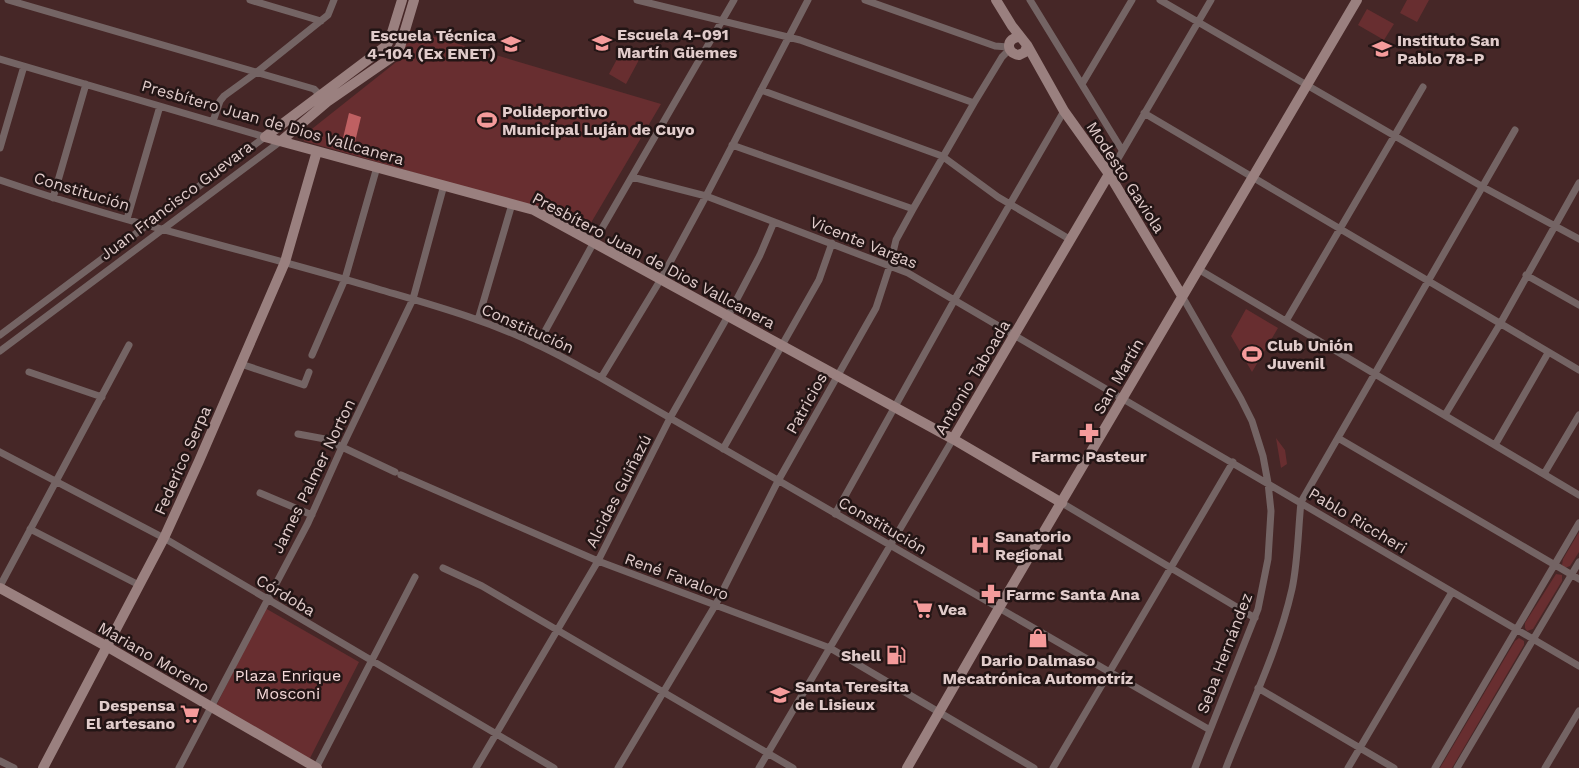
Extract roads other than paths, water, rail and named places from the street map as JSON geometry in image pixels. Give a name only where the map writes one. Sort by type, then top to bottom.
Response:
[{"type":"street","points":[[8,0],[257,72],[314,90],[324,99]]},
{"type":"street","points":[[250,0],[321,21]]},
{"type":"street","points":[[213,121],[220,101],[224,96],[328,15],[334,0]]},
{"type":"street","points":[[402,0],[386,46],[395,54],[400,47],[414,0]]},
{"type":"street","points":[[538,344],[594,242],[734,0]]},
{"type":"street","points":[[602,378],[661,279],[808,0]]},
{"type":"street","points":[[865,0],[995,46],[1013,46],[1012,26],[996,0]]},
{"type":"street","points":[[1030,0],[1122,150]]},
{"type":"street","points":[[1082,84],[1132,0]]},
{"type":"street","points":[[1160,0],[1483,187],[1579,240]]},
{"type":"street","name":"Antonio Taboada","points":[[759,768],[1211,0]]},
{"type":"street","name":"San Martín","points":[[907,768],[999,608],[1357,0]]},
{"type":"street","points":[[642,1],[789,37],[974,103]]},
{"type":"street","name":"Modesto Gaviola","points":[[1013,46],[1025,52],[1027,45],[1042,75],[1064,111],[1109,174],[1182,296]]},
{"type":"street","name":"Juan Francisco Guevara","points":[[0,351],[281,141],[324,99],[386,46]]},
{"type":"street","name":"Modesto Gaviola","points":[[1013,46],[1042,75]]},
{"type":"street","name":"Patricios","points":[[618,768],[716,604],[778,481],[876,308],[896,240],[912,209],[1002,57],[1013,46]]},
{"type":"street","name":"Juan Francisco Guevara","points":[[0,335],[265,137],[395,54]]},
{"type":"street","name":"Presbítero Juan de Dios Vallcanera","points":[[0,59],[265,137],[534,210],[953,439],[1062,503]]},
{"type":"street","points":[[0,148],[24,66]]},
{"type":"street","points":[[53,198],[86,84]]},
{"type":"street","points":[[1286,321],[1423,87]]},
{"type":"street","points":[[761,90],[942,156],[998,198],[1070,240]]},
{"type":"street","points":[[127,219],[160,106]]},
{"type":"street","points":[[836,514],[955,299],[1064,111]]},
{"type":"street","points":[[1144,113],[1579,370]]},
{"type":"street","points":[[1226,768],[1280,630],[1292,588],[1296,569],[1300,502],[1429,282],[1515,130]]},
{"type":"street","points":[[732,145],[912,209]]},
{"type":"street","name":"Federico Serpa","points":[[43,768],[164,538],[285,262],[317,151]]},
{"type":"street","points":[[312,355],[345,279],[377,167]]},
{"type":"street","name":"Vicente Vargas","points":[[632,177],[706,196],[908,273],[1123,398]]},
{"type":"street","name":"Constitución","points":[[0,180],[53,198],[413,299],[478,320],[538,344],[602,378],[1210,730]]},
{"type":"street","points":[[1445,415],[1500,324],[1526,274],[1579,183]]},
{"type":"street","name":"James Palmer Norton","points":[[179,768],[312,514],[413,299],[444,185]]},
{"type":"street","points":[[478,320],[512,204]]},
{"type":"street","name":"Alcides Guiñazú","points":[[476,768],[598,561],[670,418],[760,255],[774,222]]},
{"type":"street","points":[[723,449],[819,280],[832,243]]},
{"type":"street","points":[[1198,269],[1579,494]]},
{"type":"street","points":[[1526,274],[1579,305]]},
{"type":"street","name":"Seba Hernández","points":[[1182,296],[1252,421],[1263,456],[1268,483],[1271,533],[1268,559],[1255,618],[1195,768]]},
{"type":"street","points":[[0,587],[129,345]]},
{"type":"street","points":[[1495,445],[1548,352]]},
{"type":"street","points":[[241,364],[304,385],[309,372]]},
{"type":"street","points":[[29,372],[102,397]]},
{"type":"street","name":"Pablo Riccheri","points":[[1123,398],[1579,666]]},
{"type":"street","points":[[1544,474],[1579,415]]},
{"type":"street","name":"René Favaloro","points":[[298,434],[325,439],[598,561],[830,648],[1034,768]]},
{"type":"street","points":[[1338,438],[1579,580]]},
{"type":"street","name":"Córdoba","points":[[0,452],[164,538],[554,768]]},
{"type":"street","points":[[1053,768],[1233,462]]},
{"type":"street","points":[[260,493],[312,514]]},
{"type":"street","points":[[1062,503],[1255,618]]},
{"type":"street","points":[[1435,768],[1579,522]]},
{"type":"street","points":[[30,529],[138,585]]},
{"type":"street","points":[[1456,768],[1579,562]]},
{"type":"street","points":[[443,568],[482,586],[793,768]]},
{"type":"street","points":[[316,768],[415,577]]},
{"type":"street","name":"Mariano Moreno","points":[[0,587],[316,768]]},
{"type":"street","points":[[1348,768],[1452,592]]},
{"type":"street","points":[[1258,688],[1394,768]]},
{"type":"street","points":[[1545,768],[1579,711]]},
{"type":"street","points":[[0,761],[14,768]]},
{"type":"place","name":"Escuela 4-091 Martín Güemes","points":[[602,43]]},
{"type":"place","name":"Escuela Técnica 4-104 (Ex ENET)","points":[[511,44]]},
{"type":"place","name":"Instituto San Pablo 78-P","points":[[1382,49]]},
{"type":"place","name":"Polideportivo Municipal Luján de Cuyo","points":[[487,120]]},
{"type":"place","name":"Club Unión Juvenil","points":[[1252,354]]},
{"type":"place","name":"Farmc Pasteur","points":[[1089,433]]},
{"type":"place","name":"Sanatorio Regional","points":[[980,545]]},
{"type":"place","name":"Farmc Santa Ana","points":[[991,594]]},
{"type":"place","name":"Vea","points":[[923,609]]},
{"type":"place","name":"Dario Dalmaso Mecatrónica Automotríz","points":[[1038,638]]},
{"type":"place","name":"Shell","points":[[896,655]]},
{"type":"place","name":"Santa Teresita de Lisieux","points":[[780,695]]},
{"type":"place","name":"Despensa El artesano","points":[[190,714]]},
{"type":"park label","name":"Plaza Enrique Mosconi","points":[[288,684]]}]
